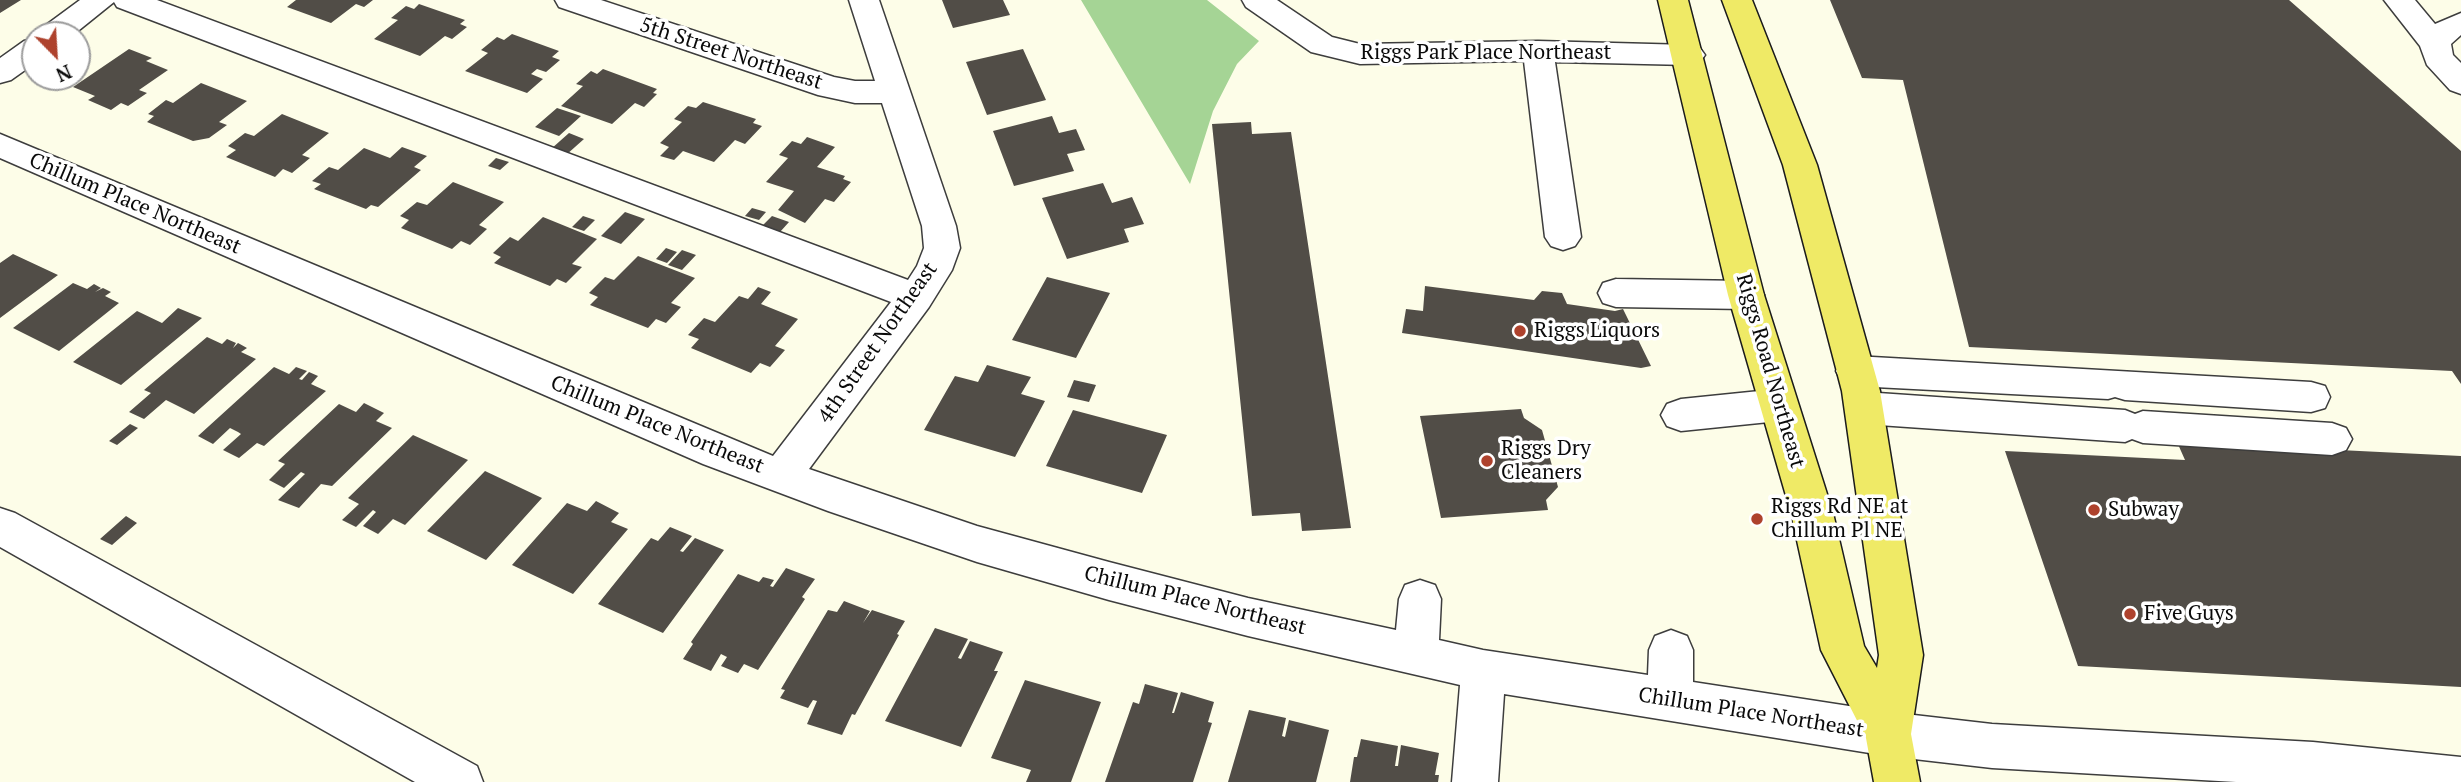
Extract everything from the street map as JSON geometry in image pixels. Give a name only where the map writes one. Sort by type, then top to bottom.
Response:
[{"type":"main road","name":"Riggs Road Northeast","points":[[1674,0],[1746,295],[1812,513],[1843,650],[1888,734],[1897,782]]},
{"type":"main road","name":"Riggs Road Northeast","points":[[1737,0],[1800,165],[1864,408],[1901,655],[1888,734]]},
{"type":"street","points":[[72,21],[100,0]]},
{"type":"street","points":[[128,0],[916,297]]},
{"type":"street","name":"5th Street Northeast","points":[[570,0],[829,87],[871,93],[895,92]]},
{"type":"street","name":"4th Street Northeast","points":[[781,476],[916,297],[939,259],[941,236],[864,0]]},
{"type":"street","points":[[2399,0],[2435,44],[2438,58],[2461,83]]},
{"type":"street","points":[[2444,0],[2461,7]]},
{"type":"street","name":"Riggs Park Place Northeast","points":[[1269,3],[1322,44],[1360,54],[1538,51],[1689,55]]},
{"type":"street","points":[[2435,44],[2441,33],[2461,23]]},
{"type":"street","points":[[1538,51],[1563,237]]},
{"type":"street","points":[[0,73],[21,58]]},
{"type":"street","name":"Chillum Place Northeast","points":[[0,145],[648,424],[781,476],[977,544],[1109,582],[1248,617],[1483,670],[1888,734],[1992,746],[2317,773],[2461,780]]},
{"type":"street","points":[[1616,292],[1746,295]]},
{"type":"street","points":[[1855,371],[2311,397]]},
{"type":"street","points":[[1681,415],[1779,405]]},
{"type":"street","points":[[1864,408],[2332,439]]},
{"type":"street","points":[[0,526],[460,782]]},
{"type":"street","points":[[1416,653],[1420,599]]},
{"type":"street","points":[[1670,700],[1671,650]]},
{"type":"street","points":[[1475,782],[1483,670]]},
{"type":"green space","points":[[1081,0],[1207,0],[1259,41],[1237,64],[1213,111],[1190,184]]},
{"type":"building","points":[[0,0],[21,0],[0,13]]},
{"type":"building","points":[[296,0],[373,0],[364,7],[356,4],[331,23],[287,7]]},
{"type":"building","points":[[942,0],[1003,0],[1010,15],[953,28]]},
{"type":"building","points":[[1830,0],[2289,0],[2461,151],[2461,384],[2452,371],[1969,347],[1903,80],[1862,78]]},
{"type":"building","points":[[419,4],[465,20],[460,24],[467,27],[452,39],[445,36],[420,56],[374,39],[398,20],[391,18],[406,6],[414,9]]},
{"type":"building","points":[[512,34],[559,51],[552,57],[560,60],[546,72],[537,69],[531,74],[543,79],[527,93],[465,71],[488,53],[481,50],[497,37],[504,40]]},
{"type":"building","points":[[129,49],[152,58],[146,61],[168,70],[139,90],[147,93],[128,106],[121,103],[111,110],[88,100],[95,96],[83,91],[91,91],[91,75]]},
{"type":"building","points":[[1023,49],[1046,100],[987,115],[966,62]]},
{"type":"building","points":[[603,69],[657,89],[653,93],[657,94],[644,107],[635,103],[612,124],[561,106],[583,86],[576,84],[591,71],[597,74]]},
{"type":"building","points":[[201,83],[247,101],[219,122],[227,125],[209,138],[193,141],[147,122],[154,116],[148,114],[166,100],[173,103]]},
{"type":"building","points":[[703,102],[756,119],[753,123],[762,126],[745,144],[735,140],[714,162],[683,151],[674,160],[660,156],[669,147],[660,143],[682,122],[674,119],[688,106],[696,108]]},
{"type":"building","points":[[557,108],[581,116],[559,136],[535,127]]},
{"type":"building","points":[[282,114],[329,133],[302,155],[310,158],[292,173],[283,169],[275,177],[226,157],[236,150],[228,146],[245,133],[254,136]]},
{"type":"building","points":[[1052,116],[1059,133],[1076,129],[1085,150],[1067,154],[1074,171],[1014,186],[993,131]]},
{"type":"building","points":[[1251,122],[1252,134],[1291,132],[1351,528],[1302,531],[1300,513],[1252,516],[1212,124]]},
{"type":"building","points":[[569,133],[584,139],[566,155],[551,149]]},
{"type":"building","points":[[807,137],[835,147],[817,167],[845,176],[843,179],[851,182],[834,202],[825,199],[805,223],[778,210],[794,191],[766,182],[788,158],[779,155],[792,141],[801,144]]},
{"type":"building","points":[[402,147],[427,156],[414,167],[421,170],[378,207],[371,205],[366,209],[314,189],[321,184],[312,181],[329,167],[338,170],[364,148],[390,158]]},
{"type":"building","points":[[496,158],[509,162],[500,170],[488,166]]},
{"type":"building","points":[[453,182],[504,202],[479,225],[487,229],[470,245],[461,241],[452,249],[401,228],[409,220],[400,216],[417,202],[427,205]]},
{"type":"building","points":[[1103,183],[1112,203],[1132,197],[1144,224],[1124,229],[1129,242],[1067,259],[1042,198]]},
{"type":"building","points":[[752,208],[766,212],[759,220],[745,216]]},
{"type":"building","points":[[625,212],[645,219],[621,244],[601,236]]},
{"type":"building","points":[[583,216],[595,220],[584,231],[572,227]]},
{"type":"building","points":[[772,216],[789,222],[780,232],[763,225]]},
{"type":"building","points":[[543,217],[597,239],[572,264],[582,267],[566,283],[557,279],[550,286],[494,263],[501,257],[493,253],[510,237],[518,241]]},
{"type":"building","points":[[666,248],[677,252],[667,263],[656,259]]},
{"type":"building","points":[[682,250],[696,255],[682,270],[668,265]]},
{"type":"building","points":[[13,254],[58,275],[0,318],[0,263]]},
{"type":"building","points":[[638,256],[695,278],[671,303],[681,307],[666,323],[656,319],[648,328],[590,305],[598,297],[589,293],[605,277],[614,280]]},
{"type":"building","points":[[1047,277],[1110,293],[1076,358],[1012,340]]},
{"type":"building","points":[[73,283],[87,289],[94,284],[101,288],[95,292],[103,288],[111,292],[105,296],[119,303],[59,351],[13,328]]},
{"type":"building","points":[[1425,286],[1534,300],[1542,291],[1562,293],[1567,304],[1615,311],[1623,309],[1651,366],[1641,368],[1402,333],[1406,309],[1423,311]]},
{"type":"building","points":[[758,287],[771,292],[761,304],[798,319],[775,346],[785,350],[770,367],[760,363],[751,373],[691,348],[699,339],[688,335],[704,318],[715,322],[739,296],[748,299]]},
{"type":"building","points":[[178,308],[202,318],[121,385],[73,362],[137,311],[162,323]]},
{"type":"building","points":[[207,337],[222,344],[227,339],[236,343],[233,348],[238,343],[247,348],[241,352],[256,359],[194,414],[166,400],[144,419],[129,412],[151,393],[144,390]]},
{"type":"building","points":[[987,365],[1031,377],[1021,394],[1045,401],[1015,457],[924,430],[955,376],[978,382]]},
{"type":"building","points":[[274,367],[289,374],[296,367],[307,371],[299,379],[302,380],[309,372],[318,376],[311,384],[326,391],[264,446],[257,443],[239,458],[223,450],[241,434],[238,432],[230,428],[213,444],[198,436]]},
{"type":"building","points":[[1074,380],[1096,385],[1089,402],[1067,397]]},
{"type":"building","points":[[364,403],[384,413],[376,421],[392,428],[332,486],[321,484],[299,508],[278,500],[305,474],[301,472],[284,488],[269,480],[285,464],[278,461],[339,404],[356,412]]},
{"type":"building","points":[[1521,409],[1524,418],[1542,430],[1558,487],[1546,500],[1548,510],[1441,518],[1420,416]]},
{"type":"building","points":[[1073,410],[1167,435],[1142,493],[1046,466]]},
{"type":"building","points":[[130,424],[138,428],[117,445],[109,441]]},
{"type":"building","points":[[413,435],[468,460],[405,525],[393,519],[378,534],[363,526],[376,512],[373,510],[356,527],[342,520],[359,504],[348,498]]},
{"type":"building","points":[[2177,442],[2461,456],[2461,687],[2078,666],[2005,451],[2185,460]]},
{"type":"building","points":[[485,471],[542,498],[486,560],[427,531]]},
{"type":"building","points":[[596,501],[619,513],[611,522],[628,529],[573,594],[512,565],[567,503],[587,511]]},
{"type":"building","points":[[126,516],[137,523],[112,545],[100,539]]},
{"type":"building","points":[[670,527],[692,536],[680,551],[683,552],[695,538],[724,550],[663,633],[598,604],[651,538],[658,541]]},
{"type":"building","points":[[786,568],[815,579],[802,597],[805,599],[758,670],[744,664],[738,673],[721,666],[727,657],[721,654],[711,671],[683,659],[693,644],[691,642],[738,574],[759,582],[763,577],[774,580],[770,586],[773,587]]},
{"type":"building","points":[[844,601],[870,611],[863,623],[872,610],[905,621],[842,735],[807,724],[817,701],[813,700],[808,708],[780,698],[785,690],[781,689],[828,610],[837,612]]},
{"type":"building","points":[[935,628],[968,639],[958,658],[961,659],[970,641],[1003,652],[994,671],[998,671],[961,747],[885,721]]},
{"type":"building","points":[[1025,680],[1101,702],[1071,782],[1026,782],[1031,770],[991,758]]},
{"type":"building","points":[[1145,684],[1178,693],[1172,713],[1181,692],[1214,702],[1208,722],[1212,723],[1193,782],[1105,782],[1133,702],[1139,704]]},
{"type":"building","points":[[1249,710],[1286,718],[1282,736],[1285,737],[1289,720],[1329,730],[1316,782],[1228,782]]},
{"type":"building","points":[[1361,739],[1398,746],[1395,766],[1398,766],[1401,745],[1439,753],[1435,775],[1439,775],[1438,782],[1350,782],[1354,757],[1357,757]]},
{"type":"place","name":"Riggs Liquors","points":[[1520,331]]},
{"type":"place","name":"Riggs Dry Cleaners","points":[[1487,461]]},
{"type":"place","name":"Subway","points":[[2094,510]]},
{"type":"place","name":"Riggs Rd NE at Chillum Pl NE","points":[[1757,519]]},
{"type":"place","name":"Five Guys","points":[[2130,614]]}]
